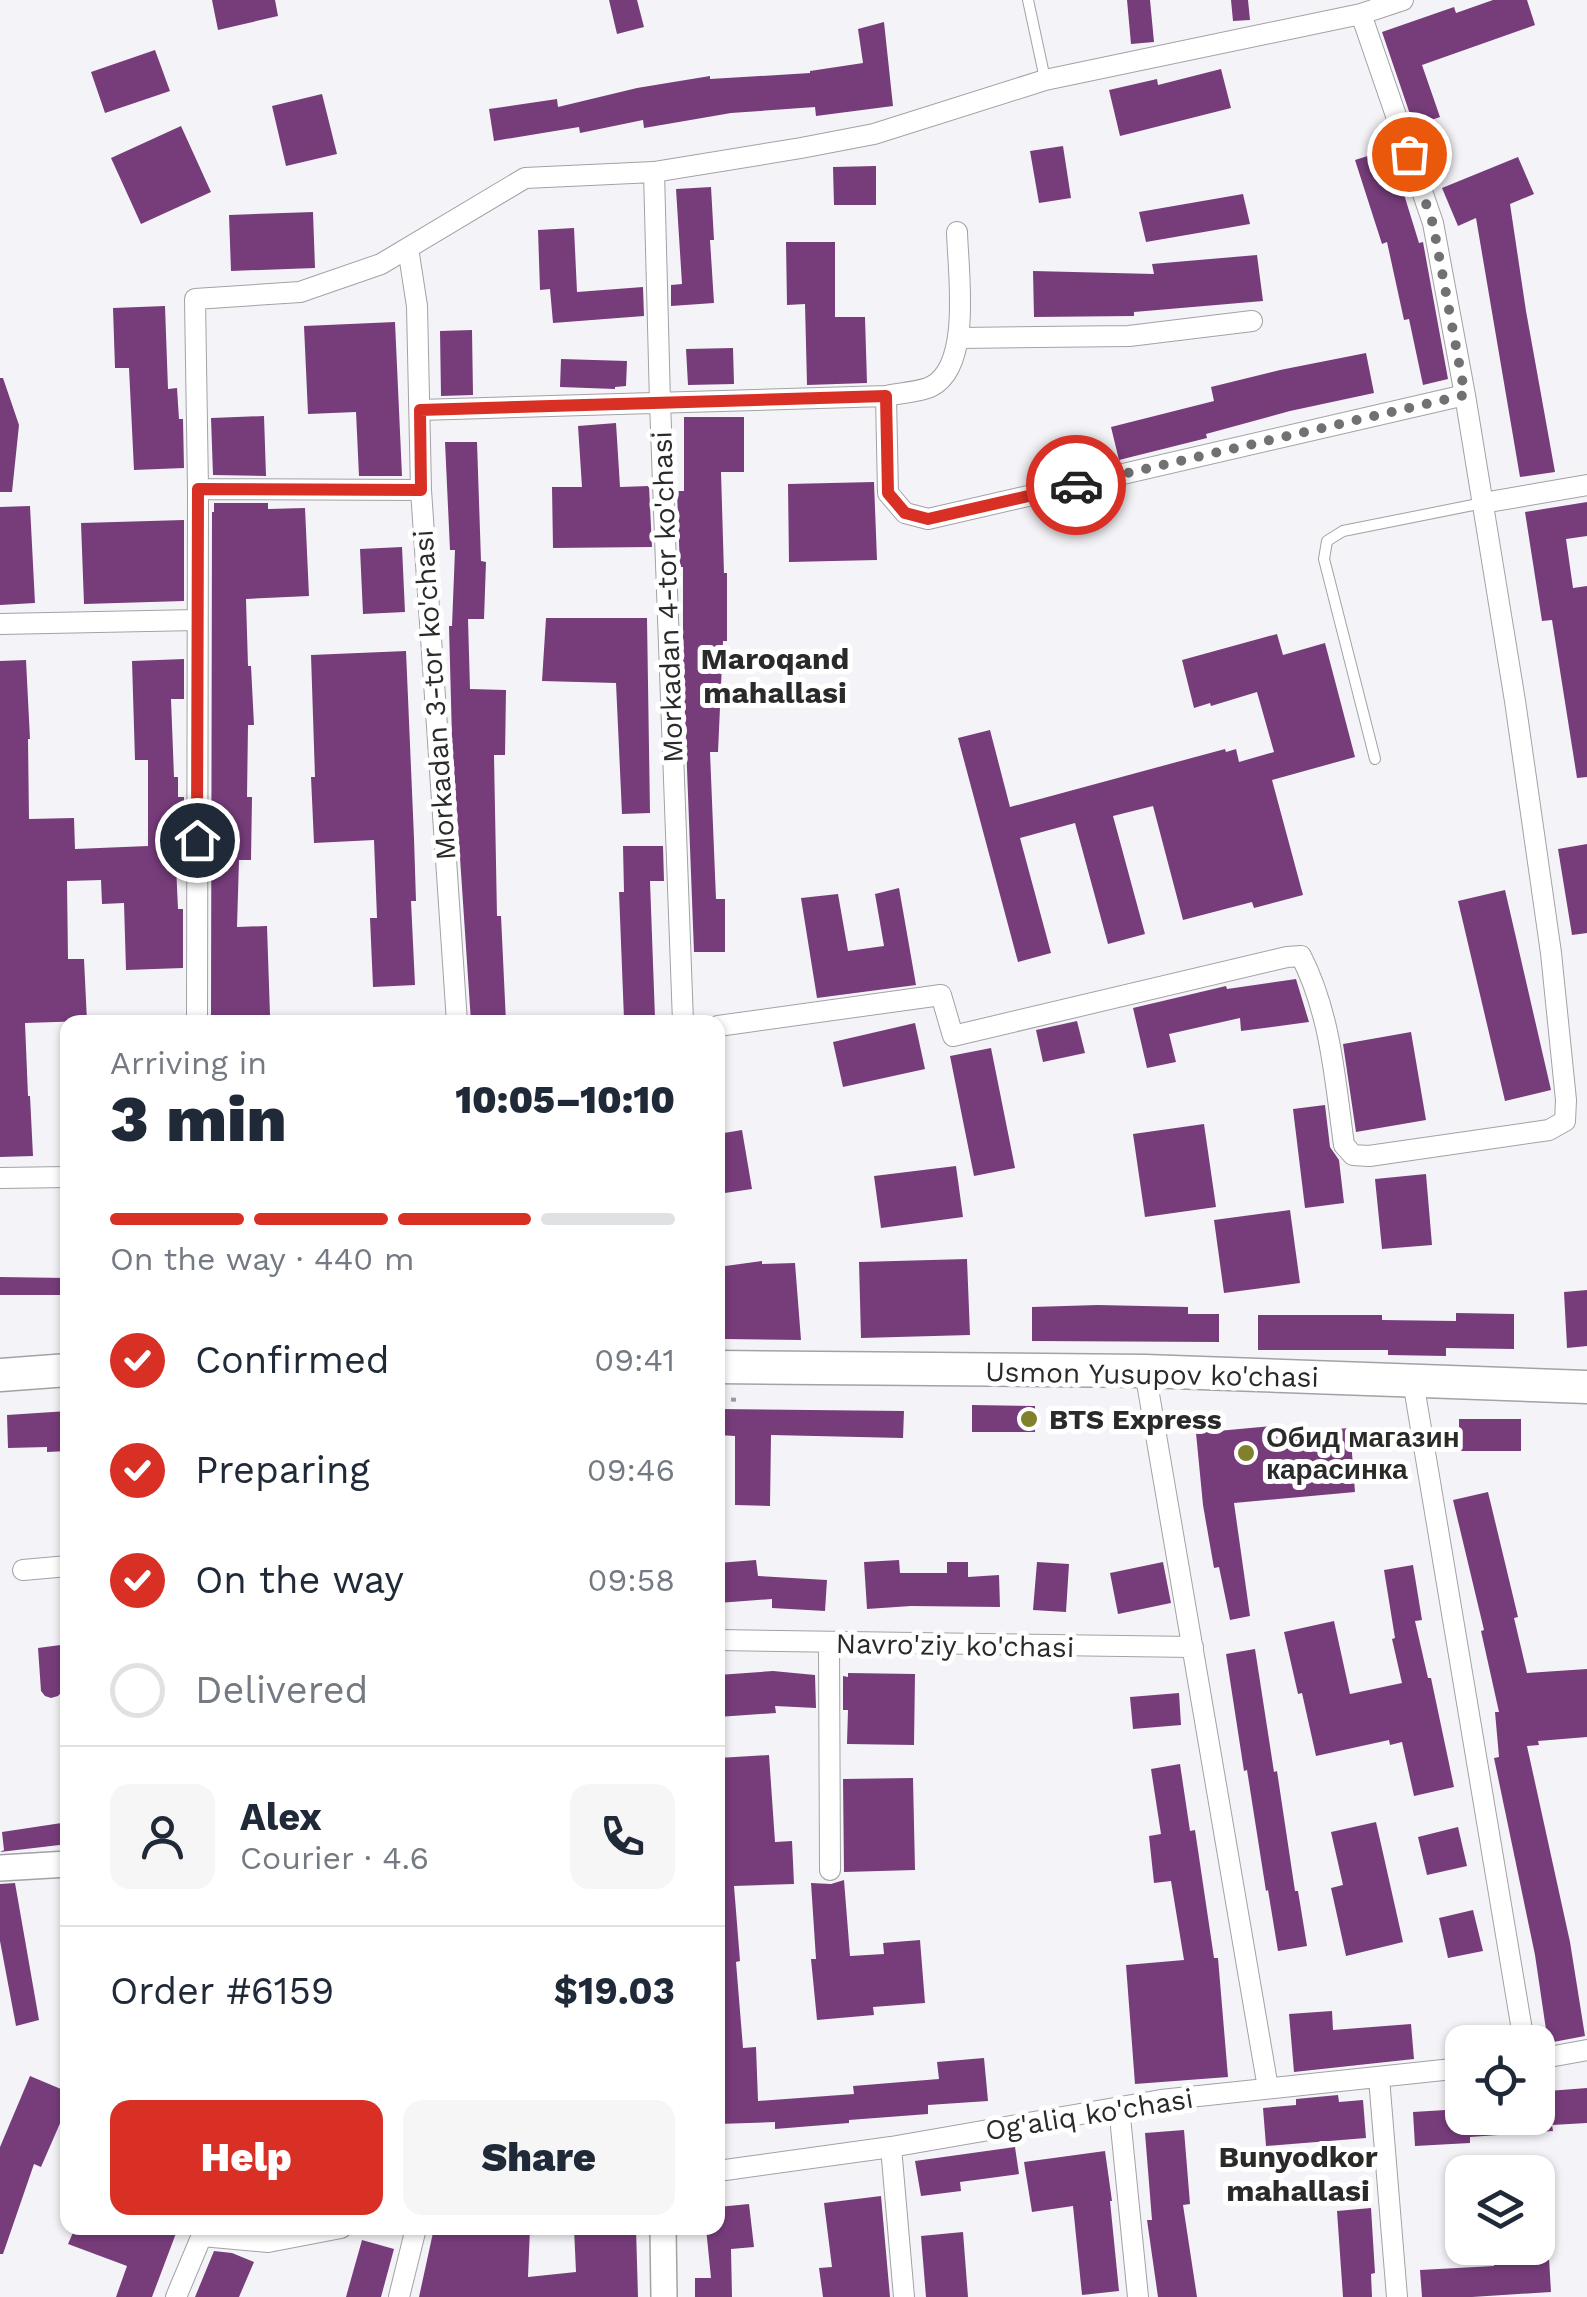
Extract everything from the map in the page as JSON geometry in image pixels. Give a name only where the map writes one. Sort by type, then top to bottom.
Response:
[{"type":"main road","name":"Usmon Yusupov ko'chasi","points":[[725,1366],[1145,1372],[1587,1387]]},
{"type":"main road","points":[[0,1375],[60,1371]]},
{"type":"street","points":[[198,1015],[194,299],[300,292],[381,264],[526,178],[654,172],[874,134],[1045,80],[1362,14],[1403,0]]},
{"type":"street","points":[[725,1025],[941,995],[953,1036],[1300,956],[1326,1021],[1344,1145],[1354,1155],[1549,1130],[1565,1121],[1551,953],[1465,395],[1433,224],[1362,14]]},
{"type":"street","name":"Morkadan 4-tor ko'chasi","points":[[654,172],[683,1015]]},
{"type":"street","points":[[420,410],[886,396],[932,387],[952,368],[959,338],[957,232]]},
{"type":"street","name":"Morkadan 3-tor ko'chasi","points":[[408,248],[416,306],[421,490],[456,1015]]},
{"type":"street","points":[[959,338],[1129,336],[1252,322]]},
{"type":"street","points":[[886,396],[888,493],[905,513],[928,519],[1465,395]]},
{"type":"street","points":[[1483,503],[1587,485]]},
{"type":"street","points":[[198,489],[421,490]]},
{"type":"street","points":[[0,624],[197,620]]},
{"type":"street","points":[[0,1178],[60,1177]]},
{"type":"street","points":[[1145,1372],[1268,2088]]},
{"type":"street","points":[[1414,1381],[1521,2025]]},
{"type":"street","points":[[24,1570],[60,1567]]},
{"type":"street","name":"Navro'ziy ko'chasi","points":[[725,1640],[1194,1647]]},
{"type":"street","points":[[830,1644],[830,1870]]},
{"type":"street","points":[[0,1868],[60,1864]]},
{"type":"street","points":[[1555,2056],[1587,2050]]},
{"type":"street","name":"Og'aliq ko'chasi","points":[[725,2170],[1119,2107],[1445,2070]]},
{"type":"street","points":[[1379,2078],[1397,2297]]},
{"type":"street","points":[[1119,2107],[1138,2297]]},
{"type":"street","points":[[891,2146],[904,2297]]},
{"type":"street","points":[[176,2297],[203,2235]]},
{"type":"street","points":[[223,2235],[268,2242],[304,2235]]},
{"type":"street","points":[[399,2297],[414,2235]]},
{"type":"street","points":[[663,2235],[664,2297]]},
{"type":"lane","points":[[1028,0],[1045,80]]},
{"type":"lane","points":[[1376,759],[1324,559],[1327,541],[1343,531],[1483,503]]},
{"type":"path","points":[[725,1399],[740,1400]]},
{"type":"building","points":[[212,0],[275,0],[278,16],[218,30]]},
{"type":"building","points":[[609,0],[637,0],[644,27],[617,34]]},
{"type":"building","points":[[1127,0],[1150,0],[1154,42],[1131,44]]},
{"type":"building","points":[[1231,0],[1248,0],[1250,20],[1233,21]]},
{"type":"building","points":[[1493,0],[1527,0],[1535,25],[1422,65],[1440,117],[1414,126],[1382,32],[1454,7],[1456,13]]},
{"type":"building","points":[[884,22],[893,106],[816,116],[815,107],[731,113],[644,128],[643,120],[580,133],[579,127],[494,141],[489,109],[557,99],[558,107],[710,76],[810,73],[863,63],[858,29]]},
{"type":"building","points":[[155,50],[170,91],[105,113],[91,72]]},
{"type":"building","points":[[1221,69],[1231,108],[1120,136],[1109,90],[1157,79],[1158,85]]},
{"type":"building","points":[[322,94],[337,154],[286,166],[272,106]]},
{"type":"building","points":[[181,126],[211,192],[141,224],[111,158]]},
{"type":"building","points":[[1063,146],[1071,198],[1039,203],[1030,151]]},
{"type":"building","points":[[1390,149],[1419,243],[1423,242],[1448,379],[1423,385],[1387,242],[1382,244],[1355,160]]},
{"type":"building","points":[[1518,157],[1534,194],[1510,204],[1555,472],[1520,477],[1476,218],[1458,226],[1442,188]]},
{"type":"building","points":[[876,166],[876,205],[834,205],[833,167]]},
{"type":"building","points":[[711,187],[714,303],[671,306],[671,285],[682,284],[676,189]]},
{"type":"building","points":[[1243,194],[1250,224],[1146,242],[1139,212]]},
{"type":"building","points":[[313,212],[315,268],[231,271],[229,215]]},
{"type":"building","points":[[574,228],[577,292],[643,287],[644,316],[553,323],[550,289],[540,290],[538,230]]},
{"type":"building","points":[[786,242],[835,242],[835,317],[865,317],[867,383],[807,385],[805,304],[787,305]]},
{"type":"building","points":[[1257,255],[1263,301],[1134,312],[1134,316],[1034,317],[1033,271],[1154,274],[1152,264]]},
{"type":"building","points":[[165,306],[168,389],[177,388],[179,419],[183,419],[184,468],[134,470],[129,368],[115,368],[113,308]]},
{"type":"building","points":[[395,322],[402,476],[359,476],[356,412],[308,414],[304,326]]},
{"type":"building","points":[[472,330],[473,395],[441,396],[440,331]]},
{"type":"building","points":[[733,348],[734,384],[688,385],[686,349]]},
{"type":"building","points":[[1366,353],[1374,393],[1290,411],[1206,434],[1207,438],[1119,460],[1111,427],[1214,401],[1211,387]]},
{"type":"building","points":[[561,359],[627,361],[626,386],[560,387]]},
{"type":"building","points":[[0,378],[19,425],[12,492],[0,492]]},
{"type":"building","points":[[264,416],[266,476],[213,475],[211,418]]},
{"type":"building","points":[[684,417],[744,417],[744,472],[721,472],[727,641],[723,641],[718,752],[710,752],[716,899],[725,899],[725,952],[694,952],[683,567],[677,491],[684,491]]},
{"type":"building","points":[[616,423],[620,487],[649,486],[652,547],[553,548],[552,487],[582,487],[578,426]]},
{"type":"building","points":[[445,442],[477,442],[481,561],[486,562],[484,619],[468,619],[470,689],[506,690],[505,755],[494,755],[497,916],[501,916],[506,1015],[471,1015],[452,738],[449,626],[455,550],[450,550]]},
{"type":"building","points":[[874,482],[877,560],[789,562],[788,484]]},
{"type":"building","points":[[1587,502],[1587,536],[1566,539],[1573,588],[1587,586],[1587,777],[1577,778],[1552,620],[1542,621],[1525,512]]},
{"type":"building","points":[[214,503],[268,503],[268,509],[305,508],[309,596],[246,599],[254,725],[248,725],[251,860],[239,860],[237,927],[267,926],[270,1015],[211,1015]]},
{"type":"building","points":[[30,506],[35,603],[0,605],[0,507]]},
{"type":"building","points":[[184,520],[184,601],[84,604],[81,523]]},
{"type":"building","points":[[402,547],[405,612],[363,614],[360,549]]},
{"type":"building","points":[[546,618],[647,618],[650,813],[622,814],[616,683],[542,681]]},
{"type":"building","points":[[1277,634],[1283,655],[1325,643],[1355,757],[1272,780],[1303,895],[1254,908],[1252,902],[1183,920],[1153,806],[1113,816],[1145,934],[1108,944],[1075,823],[1020,838],[1051,953],[1018,962],[958,738],[990,730],[1010,807],[1225,749],[1236,749],[1239,762],[1274,752],[1257,692],[1194,708],[1182,660]]},
{"type":"building","points":[[406,651],[416,901],[411,901],[415,985],[373,987],[370,918],[377,918],[374,840],[314,843],[311,655]]},
{"type":"building","points":[[184,659],[184,699],[171,699],[174,777],[178,777],[178,797],[184,797],[184,821],[174,821],[178,909],[183,909],[183,968],[126,970],[124,903],[102,904],[101,880],[67,881],[68,959],[84,959],[87,1015],[60,1015],[60,1022],[25,1023],[33,1156],[0,1157],[0,661],[26,660],[29,819],[74,818],[75,849],[148,846],[148,760],[135,760],[132,661]]},
{"type":"building","points":[[1587,844],[1587,933],[1572,935],[1558,849]]},
{"type":"building","points":[[623,846],[663,846],[664,881],[650,881],[655,1015],[624,1015],[619,892],[624,892]]},
{"type":"building","points":[[899,888],[916,985],[817,998],[801,898],[838,894],[848,951],[884,946],[875,894]]},
{"type":"building","points":[[1505,890],[1551,1090],[1505,1101],[1458,901]]},
{"type":"building","points":[[1296,979],[1309,1022],[1241,1031],[1240,1018],[1169,1034],[1176,1062],[1147,1068],[1133,1008],[1226,986],[1227,989]]},
{"type":"building","points":[[1077,1021],[1085,1053],[1043,1062],[1036,1030]]},
{"type":"building","points":[[915,1023],[925,1069],[843,1087],[833,1042]]},
{"type":"building","points":[[1411,1032],[1426,1120],[1356,1132],[1343,1044]]},
{"type":"building","points":[[991,1048],[1015,1168],[974,1176],[950,1056]]},
{"type":"building","points":[[1325,1105],[1330,1147],[1339,1160],[1344,1203],[1305,1208],[1293,1109]]},
{"type":"building","points":[[1204,1124],[1216,1207],[1145,1217],[1133,1134]]},
{"type":"building","points":[[742,1130],[752,1189],[725,1193],[725,1133]]},
{"type":"building","points":[[956,1166],[963,1217],[881,1228],[874,1176]]},
{"type":"building","points":[[1426,1174],[1432,1245],[1382,1249],[1375,1179]]},
{"type":"building","points":[[1290,1210],[1300,1283],[1224,1293],[1214,1220]]},
{"type":"building","points":[[967,1259],[970,1335],[861,1338],[859,1262]]},
{"type":"building","points":[[762,1261],[795,1263],[801,1340],[725,1339],[725,1266]]},
{"type":"building","points":[[0,1277],[60,1278],[60,1295],[0,1295]]},
{"type":"building","points":[[1587,1290],[1587,1346],[1567,1348],[1564,1292]]},
{"type":"building","points":[[1032,1307],[1188,1307],[1188,1314],[1219,1314],[1219,1342],[1032,1341]]},
{"type":"building","points":[[1456,1313],[1514,1314],[1514,1349],[1446,1348],[1446,1356],[1388,1355],[1388,1350],[1258,1350],[1258,1315],[1382,1315],[1382,1320],[1456,1321]]},
{"type":"building","points":[[972,1405],[1035,1406],[1035,1432],[972,1432]]},
{"type":"building","points":[[725,1409],[904,1411],[903,1438],[771,1435],[770,1506],[735,1505],[735,1436],[725,1435]]},
{"type":"building","points":[[60,1412],[60,1451],[47,1452],[47,1447],[8,1448],[7,1415]]},
{"type":"building","points":[[1459,1419],[1521,1419],[1521,1451],[1459,1451]]},
{"type":"building","points":[[1282,1425],[1283,1433],[1350,1428],[1355,1492],[1234,1503],[1250,1616],[1230,1620],[1219,1567],[1214,1568],[1196,1433]]},
{"type":"building","points":[[1488,1492],[1527,1673],[1587,1669],[1587,1737],[1538,1741],[1539,1745],[1527,1746],[1570,1942],[1585,2036],[1555,2042],[1555,2025],[1545,2025],[1535,1955],[1494,1758],[1499,1757],[1495,1712],[1499,1712],[1453,1500]]},
{"type":"building","points":[[756,1560],[758,1576],[827,1580],[825,1611],[772,1608],[772,1599],[725,1602],[725,1562]]},
{"type":"building","points":[[899,1560],[900,1573],[947,1573],[947,1562],[968,1562],[968,1577],[999,1575],[1000,1607],[867,1609],[864,1562]]},
{"type":"building","points":[[1037,1562],[1069,1564],[1066,1612],[1033,1610]]},
{"type":"building","points":[[1163,1562],[1171,1603],[1118,1614],[1110,1573]]},
{"type":"building","points":[[1413,1565],[1422,1620],[1415,1621],[1454,1787],[1414,1796],[1402,1742],[1390,1745],[1389,1740],[1316,1756],[1284,1632],[1334,1621],[1350,1694],[1402,1683],[1384,1570]]},
{"type":"building","points":[[60,1645],[58,1696],[51,1698],[41,1691],[38,1648]]},
{"type":"building","points":[[1255,1649],[1307,1946],[1278,1951],[1226,1654]]},
{"type":"building","points":[[773,1671],[815,1675],[816,1708],[775,1706],[776,1713],[725,1717],[725,1674]]},
{"type":"building","points":[[848,1673],[915,1674],[914,1745],[847,1744],[843,1676],[848,1677]]},
{"type":"building","points":[[1179,1693],[1181,1725],[1133,1729],[1130,1697]]},
{"type":"building","points":[[769,1755],[775,1842],[792,1841],[794,1884],[734,1886],[743,2048],[756,2047],[758,2101],[854,2094],[853,2086],[939,2079],[937,2062],[984,2058],[988,2101],[928,2105],[928,2114],[849,2123],[775,2129],[775,2122],[725,2124],[725,1758]]},
{"type":"building","points":[[1180,1764],[1190,1831],[1195,1830],[1214,1958],[1218,1958],[1228,2077],[1135,2084],[1126,1965],[1184,1960],[1171,1881],[1154,1883],[1149,1836],[1161,1834],[1151,1769]]},
{"type":"building","points":[[913,1778],[915,1870],[844,1872],[843,1779]]},
{"type":"building","points":[[1376,1822],[1403,1942],[1346,1956],[1331,1888],[1343,1885],[1331,1832]]},
{"type":"building","points":[[60,1823],[60,1845],[0,1852],[4,1850],[2,1832]]},
{"type":"building","points":[[1458,1827],[1467,1866],[1427,1875],[1418,1837]]},
{"type":"building","points":[[844,1880],[850,1956],[884,1954],[883,1943],[920,1940],[925,2003],[873,2007],[874,2015],[817,2020],[811,1959],[816,1959],[811,1883]]},
{"type":"building","points":[[15,1883],[39,2020],[16,2026],[0,1941],[0,1884]]},
{"type":"building","points":[[1473,1910],[1483,1951],[1448,1958],[1439,1918]]},
{"type":"building","points":[[1332,2011],[1333,2030],[1411,2024],[1414,2059],[1294,2072],[1289,2014]]},
{"type":"building","points":[[30,2076],[60,2089],[60,2123],[41,2167],[34,2164],[3,2254],[0,2254],[0,2147]]},
{"type":"building","points":[[1587,2088],[1587,2123],[1555,2125],[1555,2090]]},
{"type":"building","points":[[1338,2095],[1339,2102],[1363,2100],[1366,2138],[1266,2146],[1263,2108],[1296,2105],[1296,2099]]},
{"type":"building","points":[[1445,2110],[1445,2135],[1498,2135],[1470,2137],[1470,2143],[1415,2146],[1413,2112]]},
{"type":"building","points":[[1184,2130],[1190,2204],[1183,2205],[1197,2297],[1158,2297],[1147,2220],[1152,2220],[1145,2133]]},
{"type":"building","points":[[1015,2147],[1019,2174],[960,2182],[961,2191],[921,2196],[915,2161]]},
{"type":"building","points":[[1105,2151],[1119,2291],[1082,2295],[1073,2206],[1032,2212],[1024,2162]]},
{"type":"building","points":[[881,2196],[890,2297],[823,2297],[819,2268],[832,2267],[824,2203]]},
{"type":"building","points":[[749,2204],[754,2247],[731,2249],[732,2297],[695,2297],[695,2278],[711,2278],[707,2235],[725,2235],[725,2206]]},
{"type":"building","points":[[1371,2208],[1375,2273],[1371,2274],[1372,2297],[1343,2297],[1337,2211]]},
{"type":"building","points":[[963,2232],[968,2297],[926,2297],[921,2236]]},
{"type":"building","points":[[72,2235],[175,2235],[152,2297],[116,2297],[127,2266],[68,2244]]},
{"type":"building","points":[[432,2235],[530,2235],[528,2277],[576,2272],[574,2235],[636,2235],[638,2297],[419,2297]]},
{"type":"building","points":[[362,2240],[394,2249],[381,2297],[346,2297]]},
{"type":"building","points":[[214,2251],[254,2262],[239,2297],[195,2297]]},
{"type":"building","points":[[1549,2265],[1551,2292],[1422,2297],[1420,2270]]},
{"type":"way so far","points":[[1076,485],[1465,395],[1433,224],[1409,154]]},
{"type":"place","name":"BTS Express","points":[[1029,1419]]},
{"type":"place","name":"Обид магазин карасинка","points":[[1246,1453]]},
{"type":"district","name":"Maroqand mahallasi","points":[[775,676]]},
{"type":"district","name":"Bunyodkor mahallasi","points":[[1298,2174]]},
{"type":"route","points":[[197,840],[198,489],[421,490],[420,410],[886,396],[888,493],[905,513],[928,519],[1076,485]]}]
